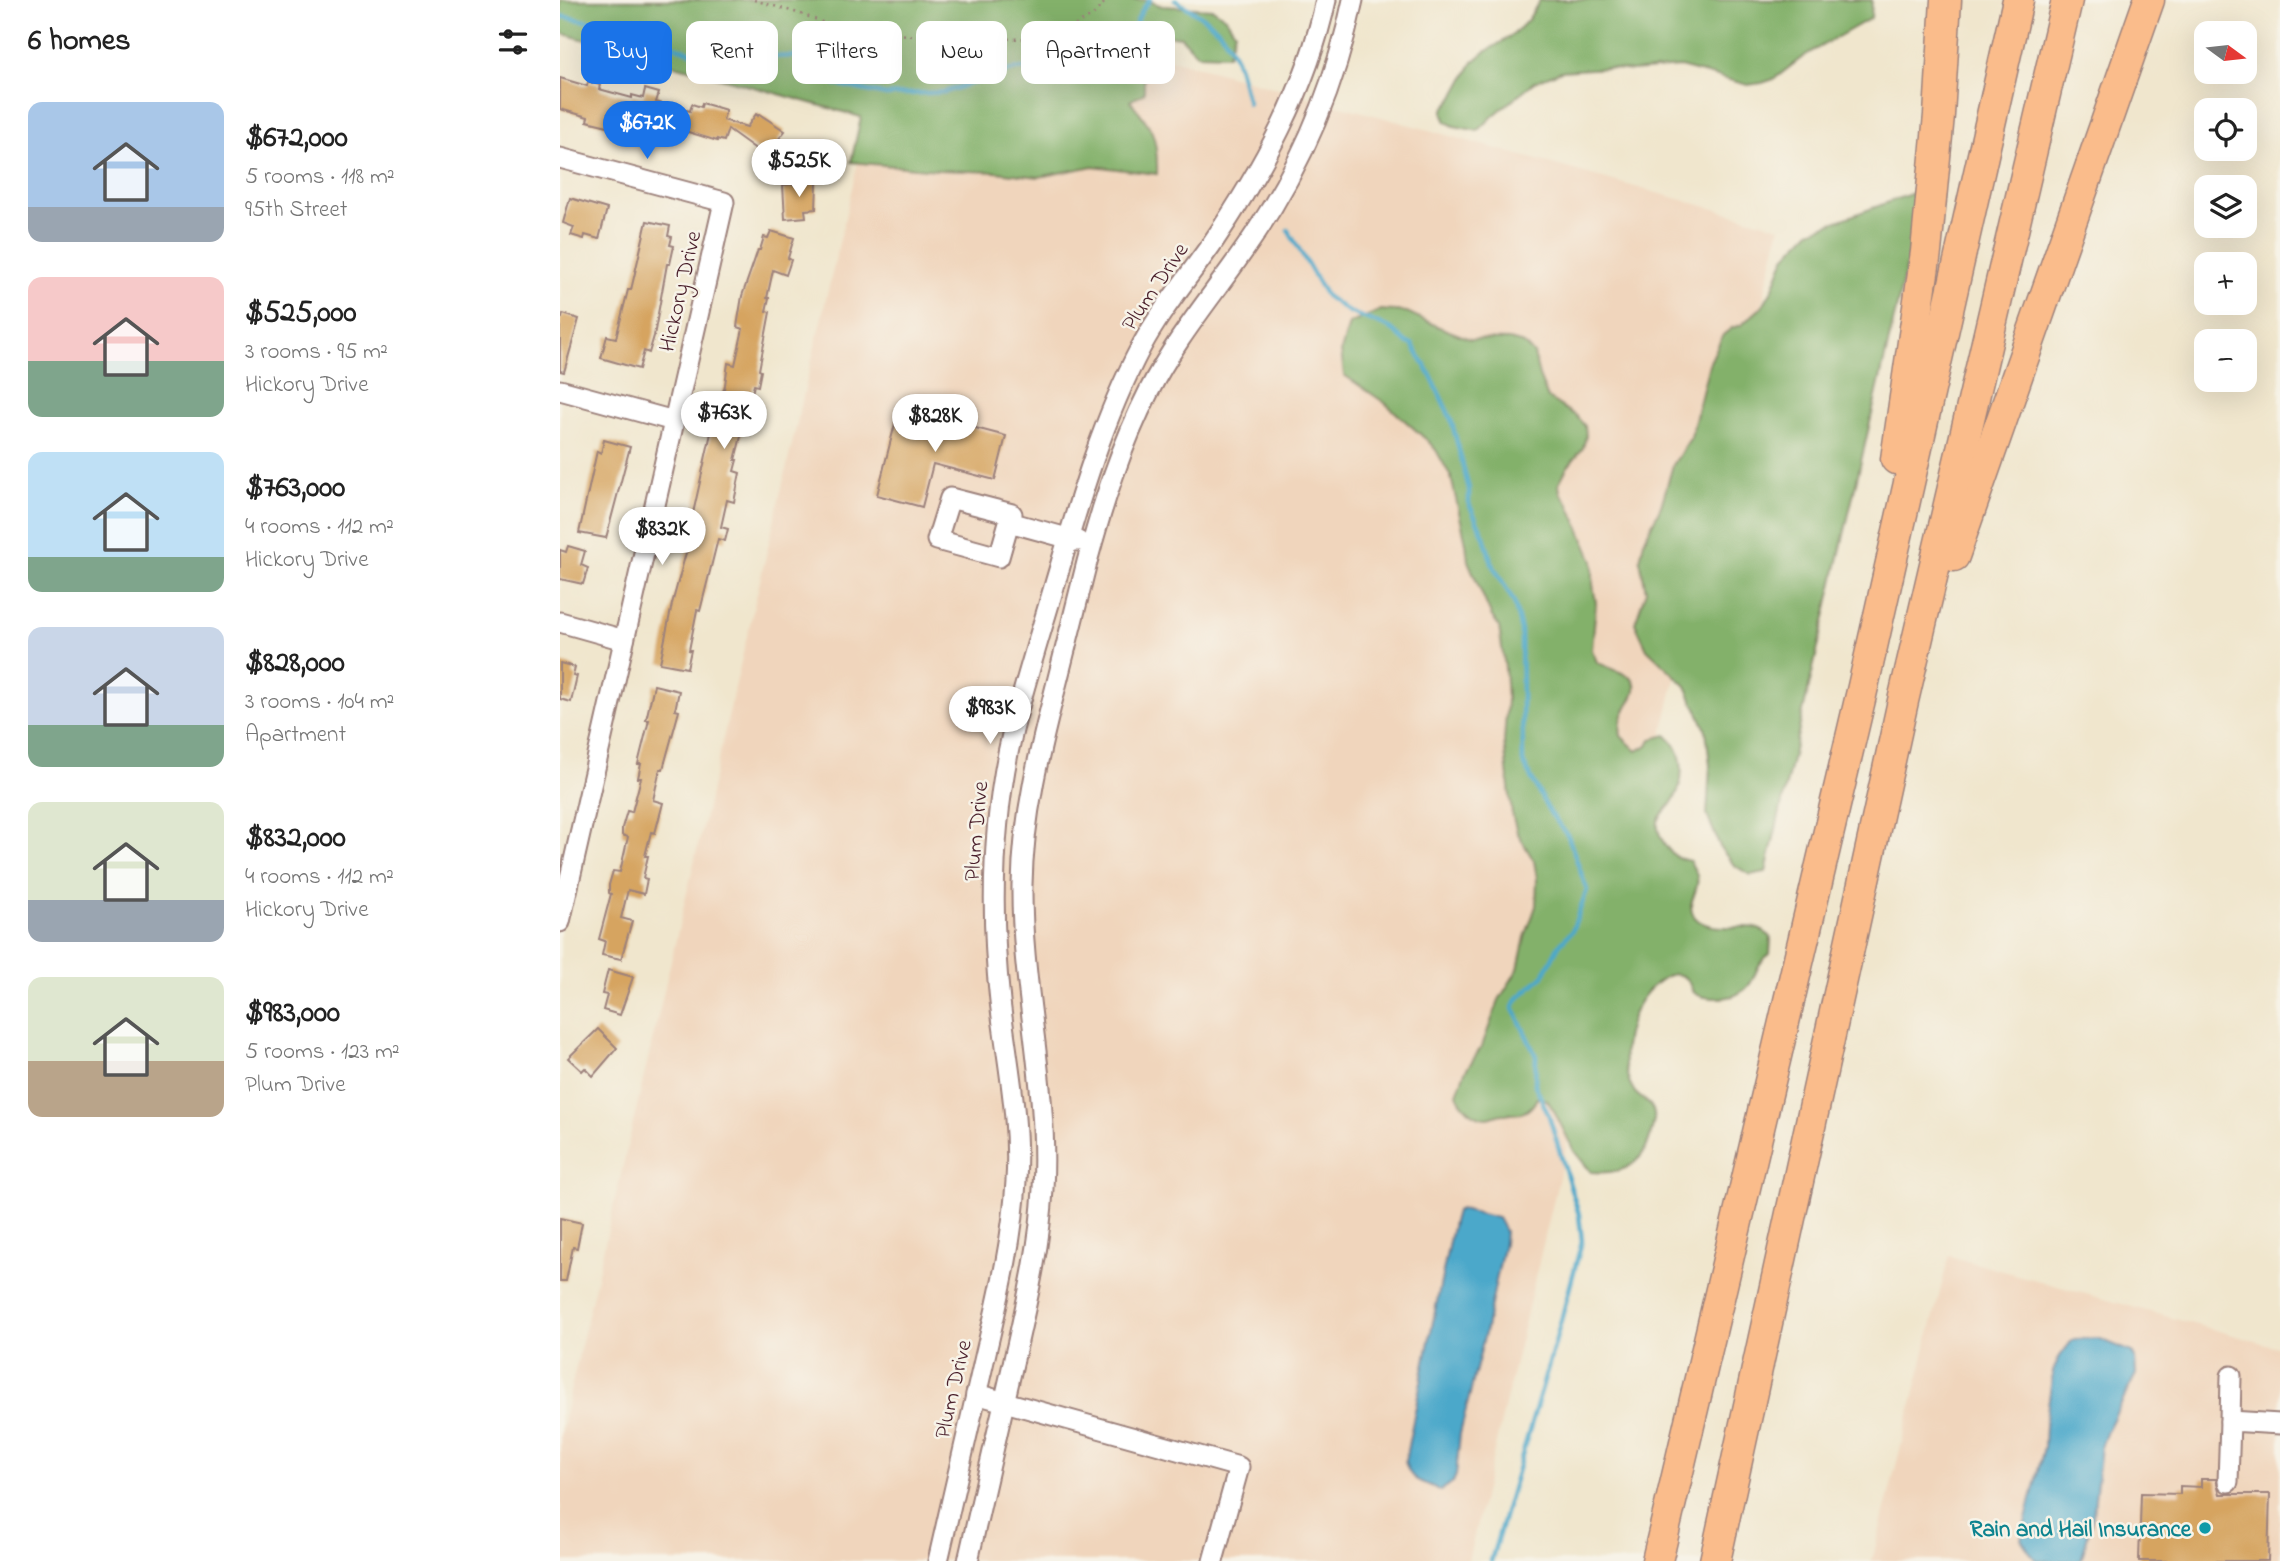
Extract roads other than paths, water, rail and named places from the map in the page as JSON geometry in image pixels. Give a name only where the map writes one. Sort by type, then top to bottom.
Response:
[{"type":"highway","points":[[1862,691],[1926,251],[1939,115],[1946,0]]},
{"type":"highway","points":[[1657,1561],[1862,691],[2018,0]]},
{"type":"highway","points":[[1716,1561],[1903,701],[2067,0]]},
{"type":"highway","points":[[1903,701],[2150,0]]},
{"type":"highway","points":[[1640,1561],[1698,1382]]},
{"type":"street","name":"Plum Drive","points":[[938,1561],[1002,1281],[1017,1180],[1012,1084],[993,921],[994,864],[999,812],[1013,730],[1087,474],[1123,384],[1161,314],[1253,178],[1292,103],[1316,46],[1326,0]]},
{"type":"street","points":[[968,1561],[1030,1287],[1040,1225],[1043,1192],[1042,1096],[1022,923],[1022,881],[1028,812],[1043,738],[1092,545],[1113,475],[1149,390],[1194,317],[1253,238],[1298,159],[1330,85],[1345,40],[1353,0]]},
{"type":"street","points":[[1292,103],[1318,115]]},
{"type":"street","name":"Hickory Drive","points":[[560,158],[724,202],[560,922]]},
{"type":"street","points":[[560,390],[674,421]]},
{"type":"street","points":[[1009,522],[1092,545]]},
{"type":"street","points":[[560,622],[624,639]]},
{"type":"street","points":[[1002,1013],[1032,1010]]},
{"type":"street","points":[[2228,1482],[2231,1376]]},
{"type":"street","points":[[976,1394],[1239,1467],[1213,1561]]},
{"type":"street","points":[[2230,1421],[2280,1424]]},
{"type":"water","points":[[1461,1209],[1498,1218],[1505,1231],[1485,1333],[1460,1434],[1456,1475],[1453,1482],[1440,1491],[1414,1478],[1405,1461],[1453,1222],[1456,1211]]},
{"type":"water","points":[[2098,1338],[2132,1352],[2136,1374],[2101,1447],[2093,1516],[2081,1561],[2036,1561],[2021,1539],[2044,1447],[2053,1372],[2058,1359],[2075,1339]]},
{"type":"waterway","points":[[560,16],[618,27],[709,58],[809,56],[835,84],[886,95],[945,92],[1015,69],[1071,64],[1124,54],[1137,20],[1150,0]]},
{"type":"waterway","points":[[1175,0],[1210,22],[1226,40],[1238,66],[1248,103]]},
{"type":"waterway","points":[[1288,230],[1326,296],[1349,312],[1390,328],[1407,343],[1412,344],[1430,374],[1451,419],[1469,489],[1469,504],[1484,536],[1492,564],[1514,602],[1521,631],[1523,762],[1548,810],[1568,836],[1587,890],[1572,931],[1559,945],[1543,976],[1517,999],[1513,1007],[1536,1056],[1535,1085],[1549,1116],[1579,1215],[1582,1241],[1491,1561]]},
{"type":"place","name":"Rain and Hail Insurance","points":[[2205,1528]]}]
